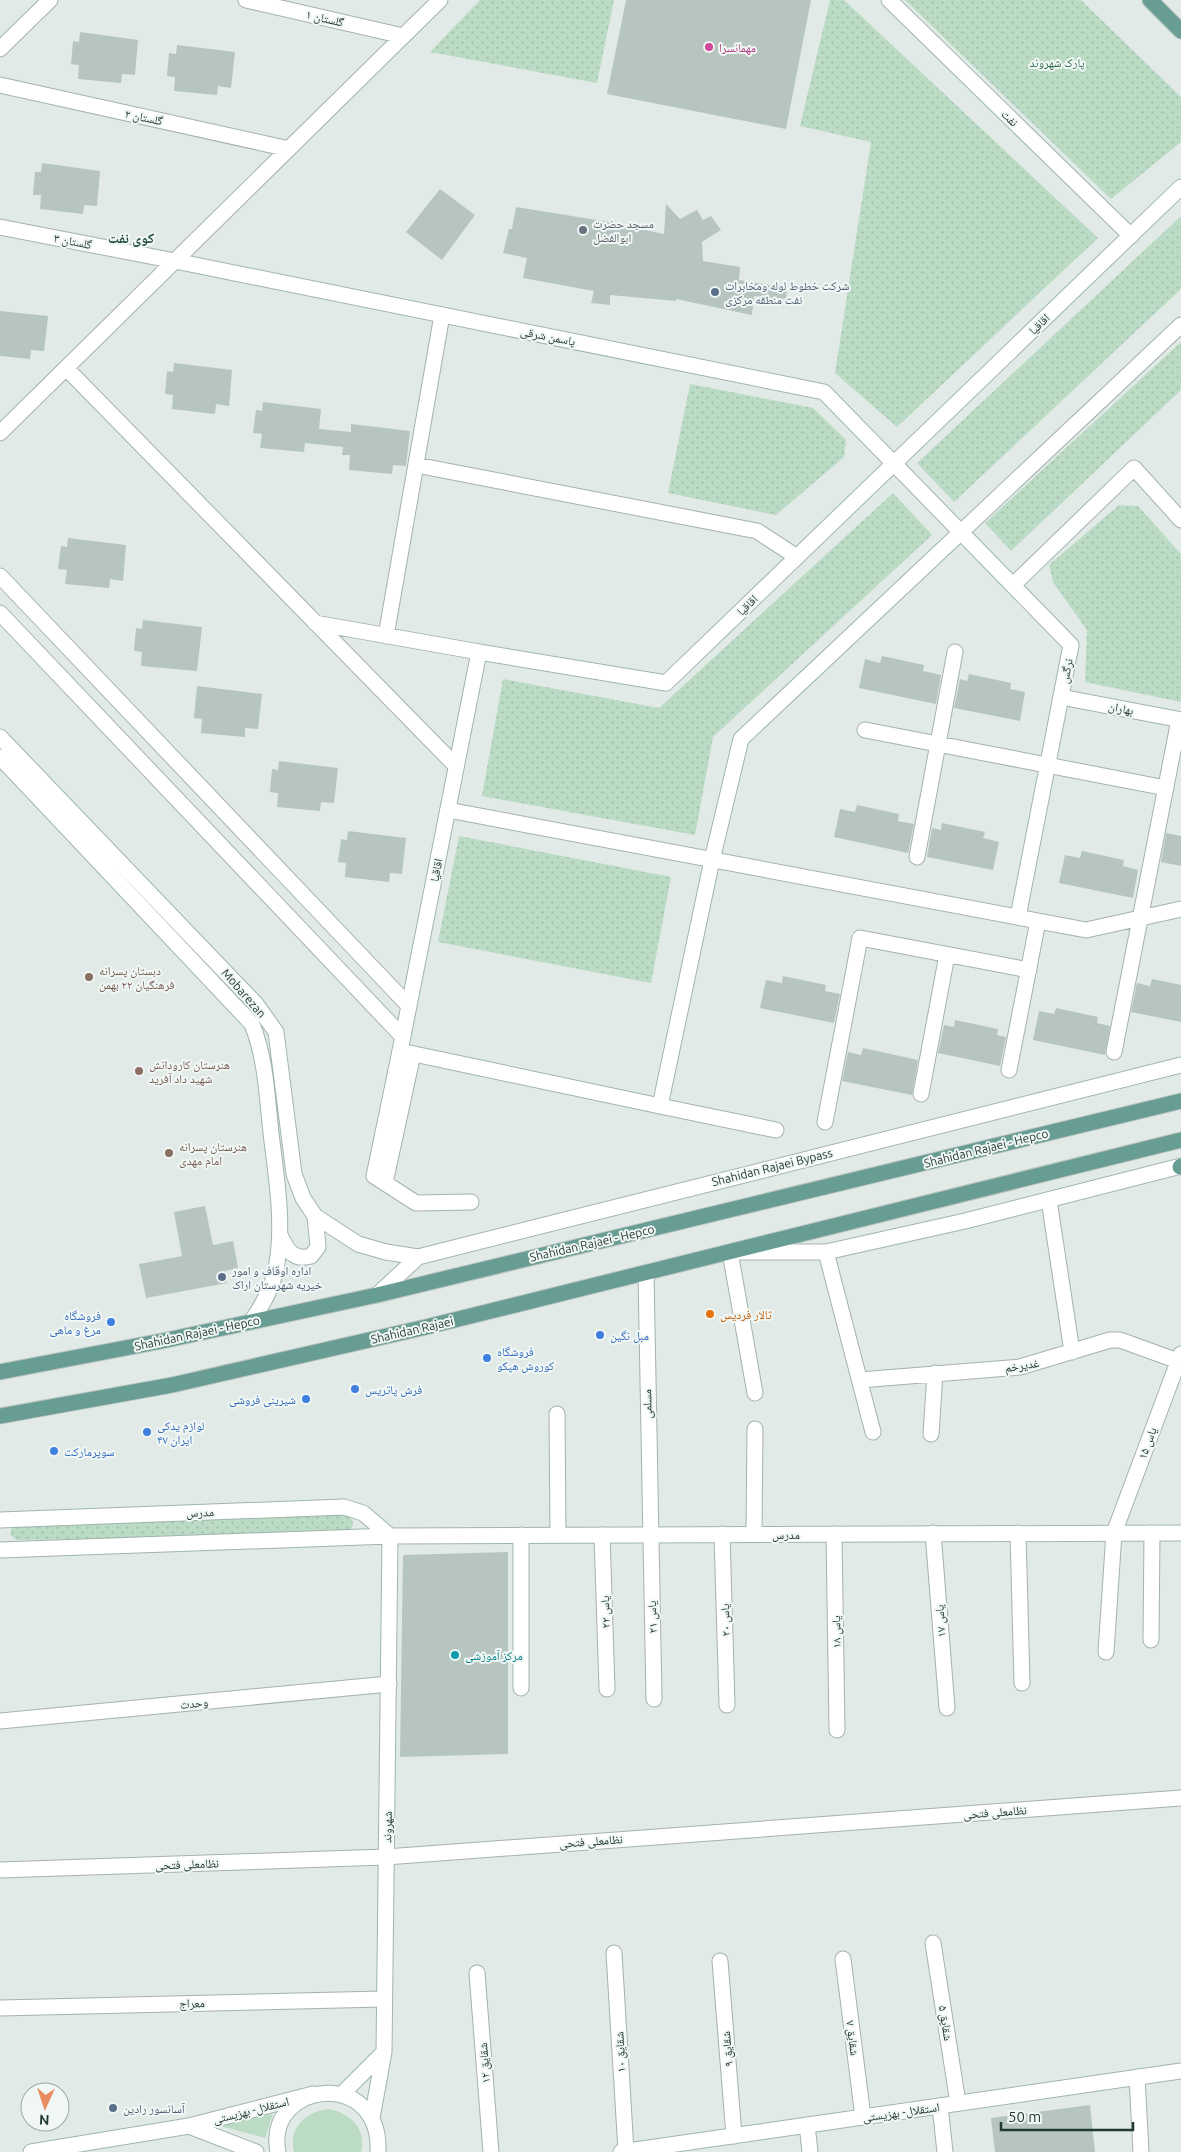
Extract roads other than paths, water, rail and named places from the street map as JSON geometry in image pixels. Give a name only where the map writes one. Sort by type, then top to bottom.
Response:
[{"type":"main road","points":[[1150,0],[1181,31]]},
{"type":"main road","name":"Shahidan Rajaei - Hepco","points":[[0,1372],[252,1322],[376,1295],[1181,1101]]},
{"type":"main road","points":[[730,1252],[1181,1140]]},
{"type":"main road","name":"Shahidan Rajaei","points":[[0,1416],[172,1385],[730,1252]]},
{"type":"street","points":[[0,49],[50,0]]},
{"type":"street","name":"گلستان ۱","points":[[246,0],[403,36]]},
{"type":"street","points":[[0,432],[440,0]]},
{"type":"street","name":"نفت","points":[[889,0],[1131,236]]},
{"type":"street","name":"گلستان ۲","points":[[0,86],[289,149]]},
{"type":"street","name":"اقاقیا","points":[[471,1202],[416,1203],[379,1179],[405,1047],[409,1006],[478,652],[666,683],[1181,187]]},
{"type":"street","name":"گلستان ۳","points":[[0,227],[175,261]]},
{"type":"street","name":"یاسمن شرقی","points":[[175,261],[824,392],[893,464]]},
{"type":"street","points":[[386,636],[442,315]]},
{"type":"street","points":[[660,1106],[712,860],[741,739],[1181,325]]},
{"type":"street","points":[[66,368],[456,766]]},
{"type":"street","name":"نرگس","points":[[893,464],[1071,645],[1018,917]]},
{"type":"street","points":[[416,465],[757,531],[796,557]]},
{"type":"street","points":[[1013,585],[1134,468],[1181,520]]},
{"type":"street","points":[[0,576],[409,1006]]},
{"type":"street","points":[[0,613],[405,1047],[660,1106],[776,1130]]},
{"type":"street","points":[[315,623],[478,652]]},
{"type":"street","points":[[917,857],[955,652]]},
{"type":"street","name":"بهاران","points":[[1061,697],[1180,720]]},
{"type":"street","points":[[1114,1052],[1180,720]]},
{"type":"street","points":[[865,730],[1166,788]]},
{"type":"street","name":"Mobarezan","points":[[0,737],[256,1004],[276,1032],[294,1174],[303,1198],[314,1216],[358,1244],[386,1252],[418,1257]]},
{"type":"street","name":"Mobarezan","points":[[0,757],[252,1024],[261,1048],[280,1234],[277,1265],[266,1300],[252,1322]]},
{"type":"street","points":[[448,810],[1086,930],[1181,908]]},
{"type":"street","points":[[1009,1070],[1038,921]]},
{"type":"street","points":[[824,1122],[860,938],[1029,970]]},
{"type":"street","points":[[921,1094],[947,955]]},
{"type":"street","name":"Shahidan Rajaei Bypass","points":[[376,1295],[418,1257],[1181,1065]]},
{"type":"street","points":[[755,1393],[730,1252],[826,1252],[1049,1200],[1181,1166]]},
{"type":"street","points":[[1049,1200],[1072,1352]]},
{"type":"street","points":[[280,1234],[286,1249],[293,1256],[301,1259],[312,1256],[318,1247],[314,1216]]},
{"type":"street","points":[[826,1252],[873,1432]]},
{"type":"street","name":"مسلمی","points":[[646,1273],[649,1535]]},
{"type":"street","name":"غدیرخم","points":[[860,1380],[1020,1367],[1099,1343],[1120,1340],[1180,1358]]},
{"type":"street","name":"یاس ۱۵","points":[[1106,1652],[1114,1533],[1180,1358]]},
{"type":"street","points":[[931,1434],[935,1374]]},
{"type":"street","points":[[557,1414],[558,1535]]},
{"type":"street","points":[[754,1534],[756,1429]]},
{"type":"street","name":"مدرس","points":[[0,1520],[344,1507],[363,1513],[390,1536]]},
{"type":"street","name":"مدرس","points":[[0,1550],[390,1536],[1181,1532]]},
{"type":"street","name":"یاس ۱۷","points":[[933,1533],[947,1708]]},
{"type":"street","points":[[1018,1533],[1022,1682]]},
{"type":"street","points":[[1151,1640],[1152,1533]]},
{"type":"street","name":"یاس ۲۰","points":[[722,1534],[727,1705]]},
{"type":"street","name":"یاس ۱۸","points":[[834,1534],[837,1730]]},
{"type":"street","points":[[521,1535],[521,1688]]},
{"type":"street","name":"یاس ۲۲","points":[[602,1535],[607,1689]]},
{"type":"street","name":"یاس ۲۱","points":[[649,1535],[654,1699]]},
{"type":"street","name":"شهروند","points":[[372,2118],[384,2052],[390,1536]]},
{"type":"street","name":"وحدت","points":[[0,1722],[389,1684]]},
{"type":"street","name":"نظامعلی فتحی","points":[[0,1870],[386,1857],[1181,1798]]},
{"type":"street","name":"شقایق ۵","points":[[933,1943],[958,2103]]},
{"type":"street","name":"شقایق ۱۰","points":[[614,1953],[624,2152]]},
{"type":"street","name":"شقایق ۷","points":[[843,1959],[863,2117]]},
{"type":"street","name":"شقایق ۹","points":[[720,1961],[734,2136]]},
{"type":"street","name":"شقایق ۱۲","points":[[477,1973],[491,2152]]},
{"type":"street","name":"معراج","points":[[0,2008],[384,1999]]},
{"type":"street","points":[[379,2152],[378,2134],[372,2118],[360,2104],[342,2094],[384,2052]]},
{"type":"street","name":"استقلال- بهزیستی","points":[[624,2152],[1181,2071]]},
{"type":"street","points":[[1138,2077],[1141,2152]]},
{"type":"street","name":"استقلال- بهزیستی","points":[[31,2152],[189,2126],[313,2094],[328,2092],[342,2094]]},
{"type":"street","points":[[278,2152],[276,2144],[278,2128],[286,2113],[298,2102],[313,2094]]},
{"type":"street","points":[[940,2106],[944,2152]]},
{"type":"street","points":[[808,2125],[810,2152]]},
{"type":"street","name":"استقلال- بهزیستی","points":[[189,2126],[256,2152]]},
{"type":"place","name":"مهمانسرا","points":[[709,47]]},
{"type":"place","name":"مسجد حضرت ابوالفضل","points":[[583,230]]},
{"type":"place","name":"شرکت خطوط لوله ومخابرات نفت منطقه مرکزی","points":[[715,292]]},
{"type":"place","name":"دبستان پسرانه فرهنگیان ۲۲ بهمن","points":[[89,977]]},
{"type":"place","name":"هنرستان کارودانش شهید داد آفرید","points":[[139,1071]]},
{"type":"place","name":"هنرستان پسرانه امام مهدی","points":[[169,1153]]},
{"type":"place","name":"اداره اوقاف و امور خیریه شهرستان اراک","points":[[222,1277]]},
{"type":"place","name":"تالار فردیس","points":[[710,1314]]},
{"type":"place","name":"فروشگاه مرغ و ماهی","points":[[111,1322]]},
{"type":"place","name":"مبل نگین","points":[[600,1335]]},
{"type":"place","name":"فروشگاه کوروش هپکو","points":[[487,1358]]},
{"type":"place","name":"فرش پاتریس","points":[[355,1389]]},
{"type":"place","name":"شیرینی فروشی","points":[[306,1399]]},
{"type":"place","name":"لوازم یدکی ایران ۴۷","points":[[147,1432]]},
{"type":"place","name":"سوپرمارکت","points":[[54,1451]]},
{"type":"place","name":"مرکز آموزشی","points":[[455,1655]]},
{"type":"place","name":"آسانسور رادین","points":[[113,2108]]},
{"type":"district","name":"کوی نفت","points":[[131,238]]},
{"type":"park label","name":"پارک شهروند","points":[[1057,62]]}]
